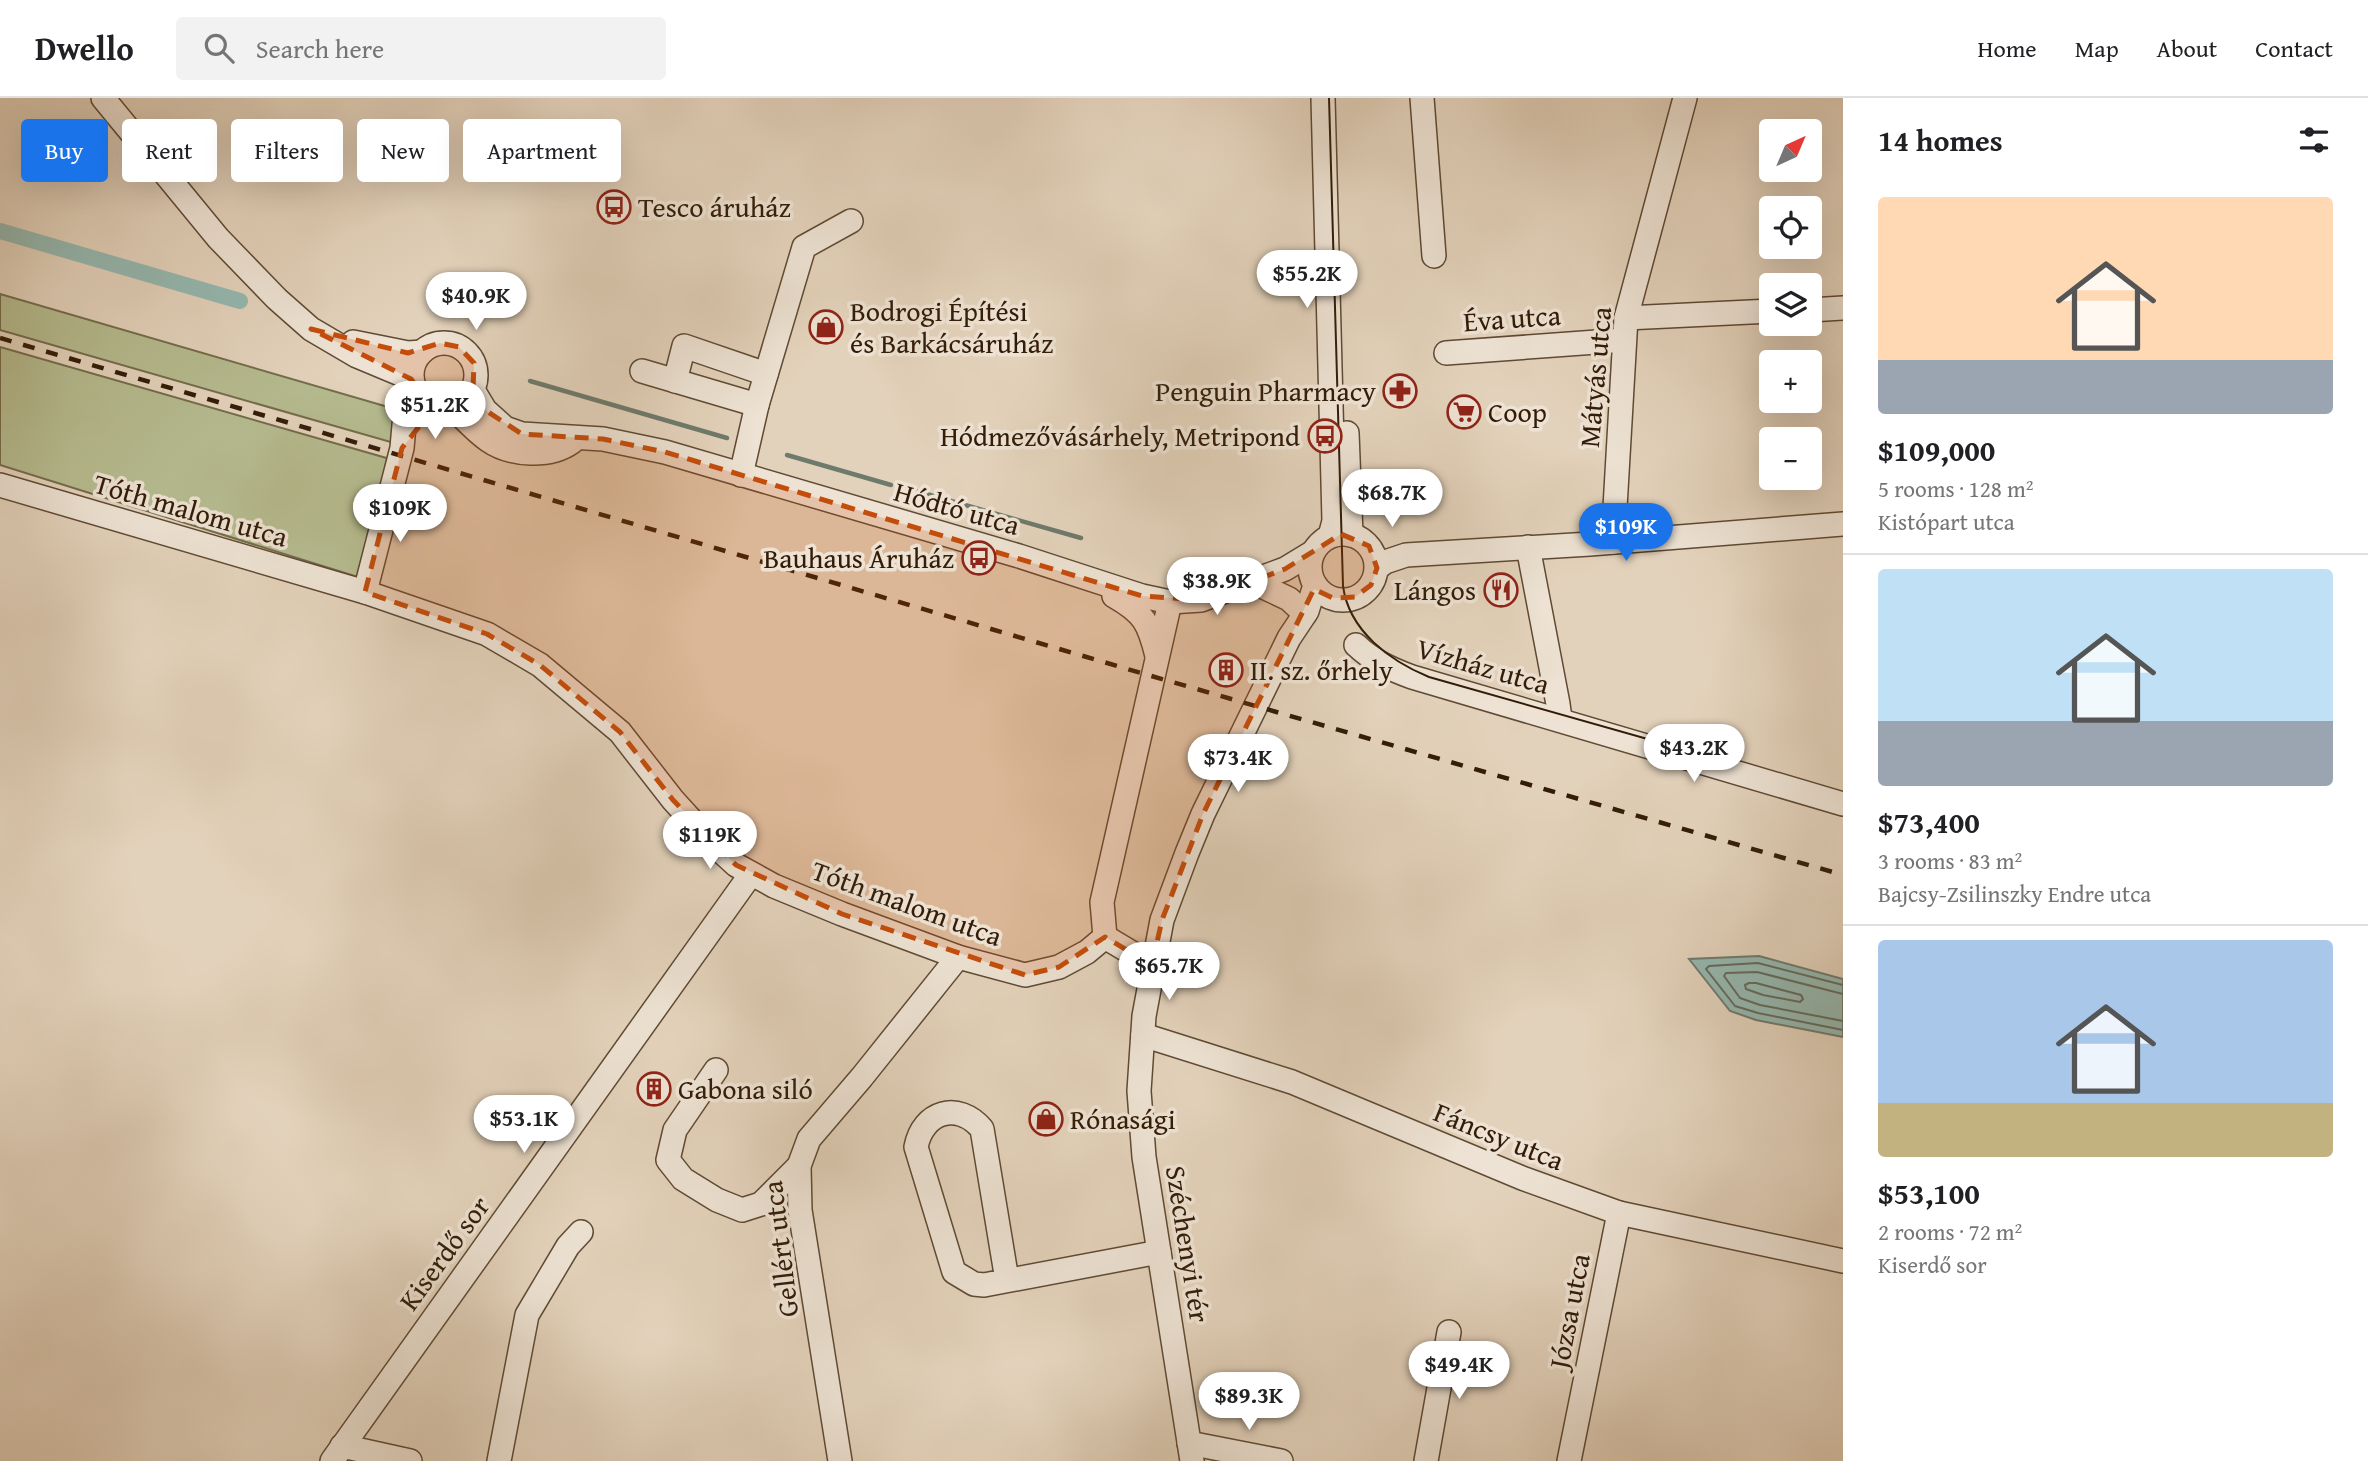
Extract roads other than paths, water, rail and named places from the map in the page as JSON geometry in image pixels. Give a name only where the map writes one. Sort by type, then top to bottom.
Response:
[{"type":"street","points":[[103,98],[218,238],[277,299],[311,329],[356,356],[413,384],[421,397],[443,407]]},
{"type":"street","points":[[1323,98],[1334,521],[1341,542],[1377,568]]},
{"type":"street","points":[[1335,98],[1341,542]]},
{"type":"street","points":[[1422,98],[1434,256]]},
{"type":"street","name":"Mátyás utca","points":[[1613,542],[1625,329],[1685,98]]},
{"type":"street","points":[[741,475],[757,405],[804,247],[851,221]]},
{"type":"street","points":[[1822,309],[1843,308]]},
{"type":"street","name":"Éva utca","points":[[1446,353],[1759,313]]},
{"type":"street","points":[[311,329],[379,349],[408,353],[422,352],[440,343],[450,344],[464,350],[474,362],[476,371],[473,390],[468,397],[443,407],[402,448]]},
{"type":"street","points":[[675,381],[684,346],[766,374]]},
{"type":"street","points":[[365,592],[402,448],[405,414],[413,384],[412,369],[422,352]]},
{"type":"street","points":[[642,371],[757,405]]},
{"type":"street","name":"Hódtó utca","points":[[473,390],[485,410],[505,429],[522,434],[603,439],[666,453],[1019,556],[1142,596],[1171,602],[1201,600],[1285,569],[1341,542]]},
{"type":"street","name":"Hódtó utca","points":[[443,407],[490,442],[513,450],[535,453],[563,449],[577,438]]},
{"type":"street","name":"Tóth malom utca","points":[[0,485],[365,592],[487,634],[540,665],[620,732],[673,800],[713,845],[736,865],[842,914],[958,957],[1025,975],[1059,967],[1087,953],[1105,937]]},
{"type":"street","points":[[1406,555],[1341,542],[1310,563],[1311,574],[1324,592],[1345,600],[1364,592],[1371,584],[1377,568],[1385,562],[1406,555],[1843,524]]},
{"type":"street","name":"Vízház utca","points":[[1528,547],[1560,719]]},
{"type":"street","points":[[1081,577],[1138,612],[1150,628],[1157,656]]},
{"type":"street","points":[[1251,581],[1289,599],[1306,613]]},
{"type":"street","name":"Széchenyi tér","points":[[1190,1452],[1144,1157],[1139,1091],[1152,965],[1162,920],[1203,814],[1289,638],[1324,592]]},
{"type":"street","points":[[1152,965],[1105,937],[1102,902],[1171,602]]},
{"type":"street","name":"Vízház utca","points":[[1356,645],[1369,658],[1391,670],[1843,802]]},
{"type":"street","name":"Kiserdő sor","points":[[337,1454],[751,874]]},
{"type":"street","name":"Gellért utca","points":[[840,1461],[800,1210],[799,1166],[809,1139],[958,957]]},
{"type":"street","name":"Fáncsy utca","points":[[1143,1035],[1292,1082],[1522,1178],[1619,1213],[1843,1261]]},
{"type":"street","points":[[716,1070],[675,1130],[668,1160],[683,1179],[717,1200],[742,1210],[761,1204],[799,1166]]},
{"type":"street","points":[[1007,1280],[982,1129],[964,1115],[952,1113],[933,1117],[923,1127],[916,1147],[954,1272],[974,1284],[984,1284],[1007,1280],[1159,1252]]},
{"type":"street","name":"Józsa utca","points":[[1569,1461],[1619,1213]]},
{"type":"street","points":[[499,1461],[527,1315],[568,1246],[581,1232]]},
{"type":"street","points":[[1426,1461],[1449,1332]]},
{"type":"street","points":[[1190,1452],[1281,1461]]},
{"type":"street","points":[[337,1454],[410,1461]]},
{"type":"water","points":[[1759,956],[1843,979],[1843,1037],[1756,1020],[1730,1011],[1689,959]]},
{"type":"waterway","points":[[0,231],[240,301]]},
{"type":"waterway","points":[[530,381],[727,438]]},
{"type":"waterway","points":[[787,455],[891,485]]},
{"type":"waterway","points":[[909,489],[1081,538]]},
{"type":"tram line","points":[[1329,98],[1343,586],[1353,617],[1386,653],[1429,677],[1718,759]]},
{"type":"railway","points":[[0,338],[1141,673],[1843,875]]},
{"type":"place","name":"Tesco áruház","points":[[614,207]]},
{"type":"place","name":"Bodrogi Építési és Barkácsáruház","points":[[826,327]]},
{"type":"place","name":"Penguin Pharmacy","points":[[1400,391]]},
{"type":"place","name":"Coop","points":[[1464,412]]},
{"type":"place","name":"Hódmezővásárhely, Metripond","points":[[1325,436]]},
{"type":"place","name":"Bauhaus Áruház","points":[[979,558]]},
{"type":"place","name":"Lángos","points":[[1501,590]]},
{"type":"place","name":"II. sz. őrhely","points":[[1226,670]]},
{"type":"place","name":"Gabona siló","points":[[654,1089]]},
{"type":"place","name":"Rónasági","points":[[1046,1119]]}]
